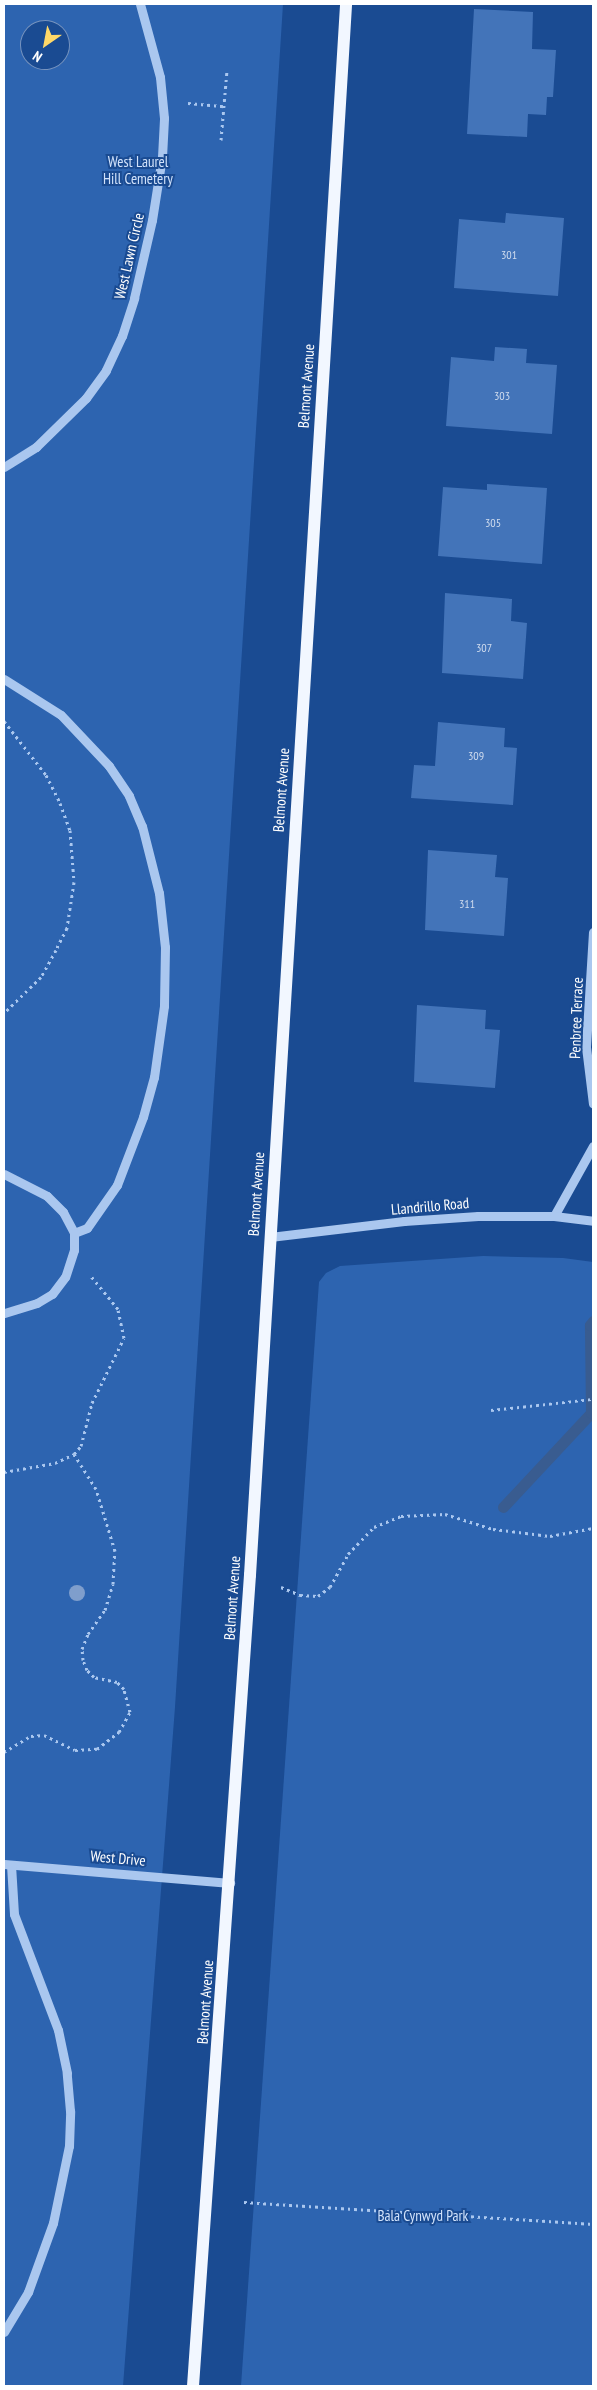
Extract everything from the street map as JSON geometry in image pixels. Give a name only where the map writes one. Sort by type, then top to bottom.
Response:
[{"type":"main road","name":"Belmont Avenue","points":[[192,2386],[230,1883],[346,4]]},
{"type":"street","name":"West Lawn Circle","points":[[4,467],[36,447],[60,426],[106,370],[122,336],[152,220],[162,157],[162,100],[152,44],[140,4]]},
{"type":"street","points":[[4,679],[61,714],[109,766],[128,796],[142,826],[159,893],[165,947],[164,1006],[154,1077],[144,1117],[117,1185],[87,1228],[74,1233]]},
{"type":"street","name":"Penbree Terrace","points":[[593,932],[586,1047],[593,1104]]},
{"type":"street","points":[[554,1216],[593,1146]]},
{"type":"street","points":[[4,1174],[47,1196],[64,1212],[74,1233],[72,1261],[65,1277],[52,1294],[37,1303],[4,1312]]},
{"type":"street","name":"Llandrillo Road","points":[[270,1237],[404,1220],[478,1216],[554,1216],[593,1221]]},
{"type":"street","points":[[4,2332],[28,2292],[53,2223],[69,2146],[70,2111],[67,2072],[58,2030],[14,1914],[8,1864]]},
{"type":"street","name":"West Drive","points":[[8,1864],[230,1883]]},
{"type":"path","points":[[221,140],[227,70]]},
{"type":"path","points":[[162,100],[224,106]]},
{"type":"path","points":[[4,721],[46,775],[64,812],[74,856],[72,903],[67,928],[41,977],[4,1013]]},
{"type":"path","points":[[4,1472],[55,1463],[74,1454],[86,1432],[92,1403],[124,1338],[118,1309],[87,1270],[72,1261]]},
{"type":"path","points":[[491,1410],[573,1403],[593,1398]]},
{"type":"path","points":[[4,1752],[32,1736],[44,1735],[75,1750],[97,1749],[119,1732],[130,1712],[124,1688],[117,1682],[94,1677],[87,1670],[83,1660],[82,1649],[88,1634],[106,1610],[113,1584],[115,1551],[96,1489],[74,1454]]},
{"type":"path","points":[[281,1587],[300,1595],[318,1596],[330,1587],[348,1554],[374,1527],[401,1516],[444,1514],[493,1529],[550,1536],[593,1528]]},
{"type":"path","points":[[244,2202],[593,2224]]},
{"type":"green space","name":"West Laurel Hill Cemetery","points":[[4,4],[283,4],[175,1707],[123,2386],[4,2386]]},
{"type":"green space","name":"Bala Cynwyd Park","points":[[483,1256],[563,1258],[593,1262],[593,2386],[241,2386],[319,1282],[326,1273],[340,1266]]},
{"type":"building","points":[[474,9],[533,12],[532,49],[556,50],[553,97],[547,97],[546,115],[528,114],[527,137],[467,134]]},
{"type":"building","points":[[506,213],[564,218],[558,296],[454,288],[459,219],[505,223]]},
{"type":"building","points":[[495,347],[527,349],[526,363],[557,365],[552,434],[446,426],[451,357],[494,361]]},
{"type":"building","points":[[487,484],[547,488],[542,564],[438,556],[443,487],[487,490]]},
{"type":"building","points":[[445,593],[512,599],[511,621],[527,623],[523,679],[442,673]]},
{"type":"building","points":[[438,722],[505,728],[504,747],[517,748],[513,805],[411,798],[414,765],[435,766]]},
{"type":"building","points":[[428,850],[497,855],[495,877],[508,878],[504,936],[425,930]]},
{"type":"building","points":[[417,1005],[486,1010],[485,1029],[500,1030],[495,1088],[414,1082]]},
{"type":"waterway","points":[[503,1507],[591,1413],[590,1325],[593,1321]]}]
